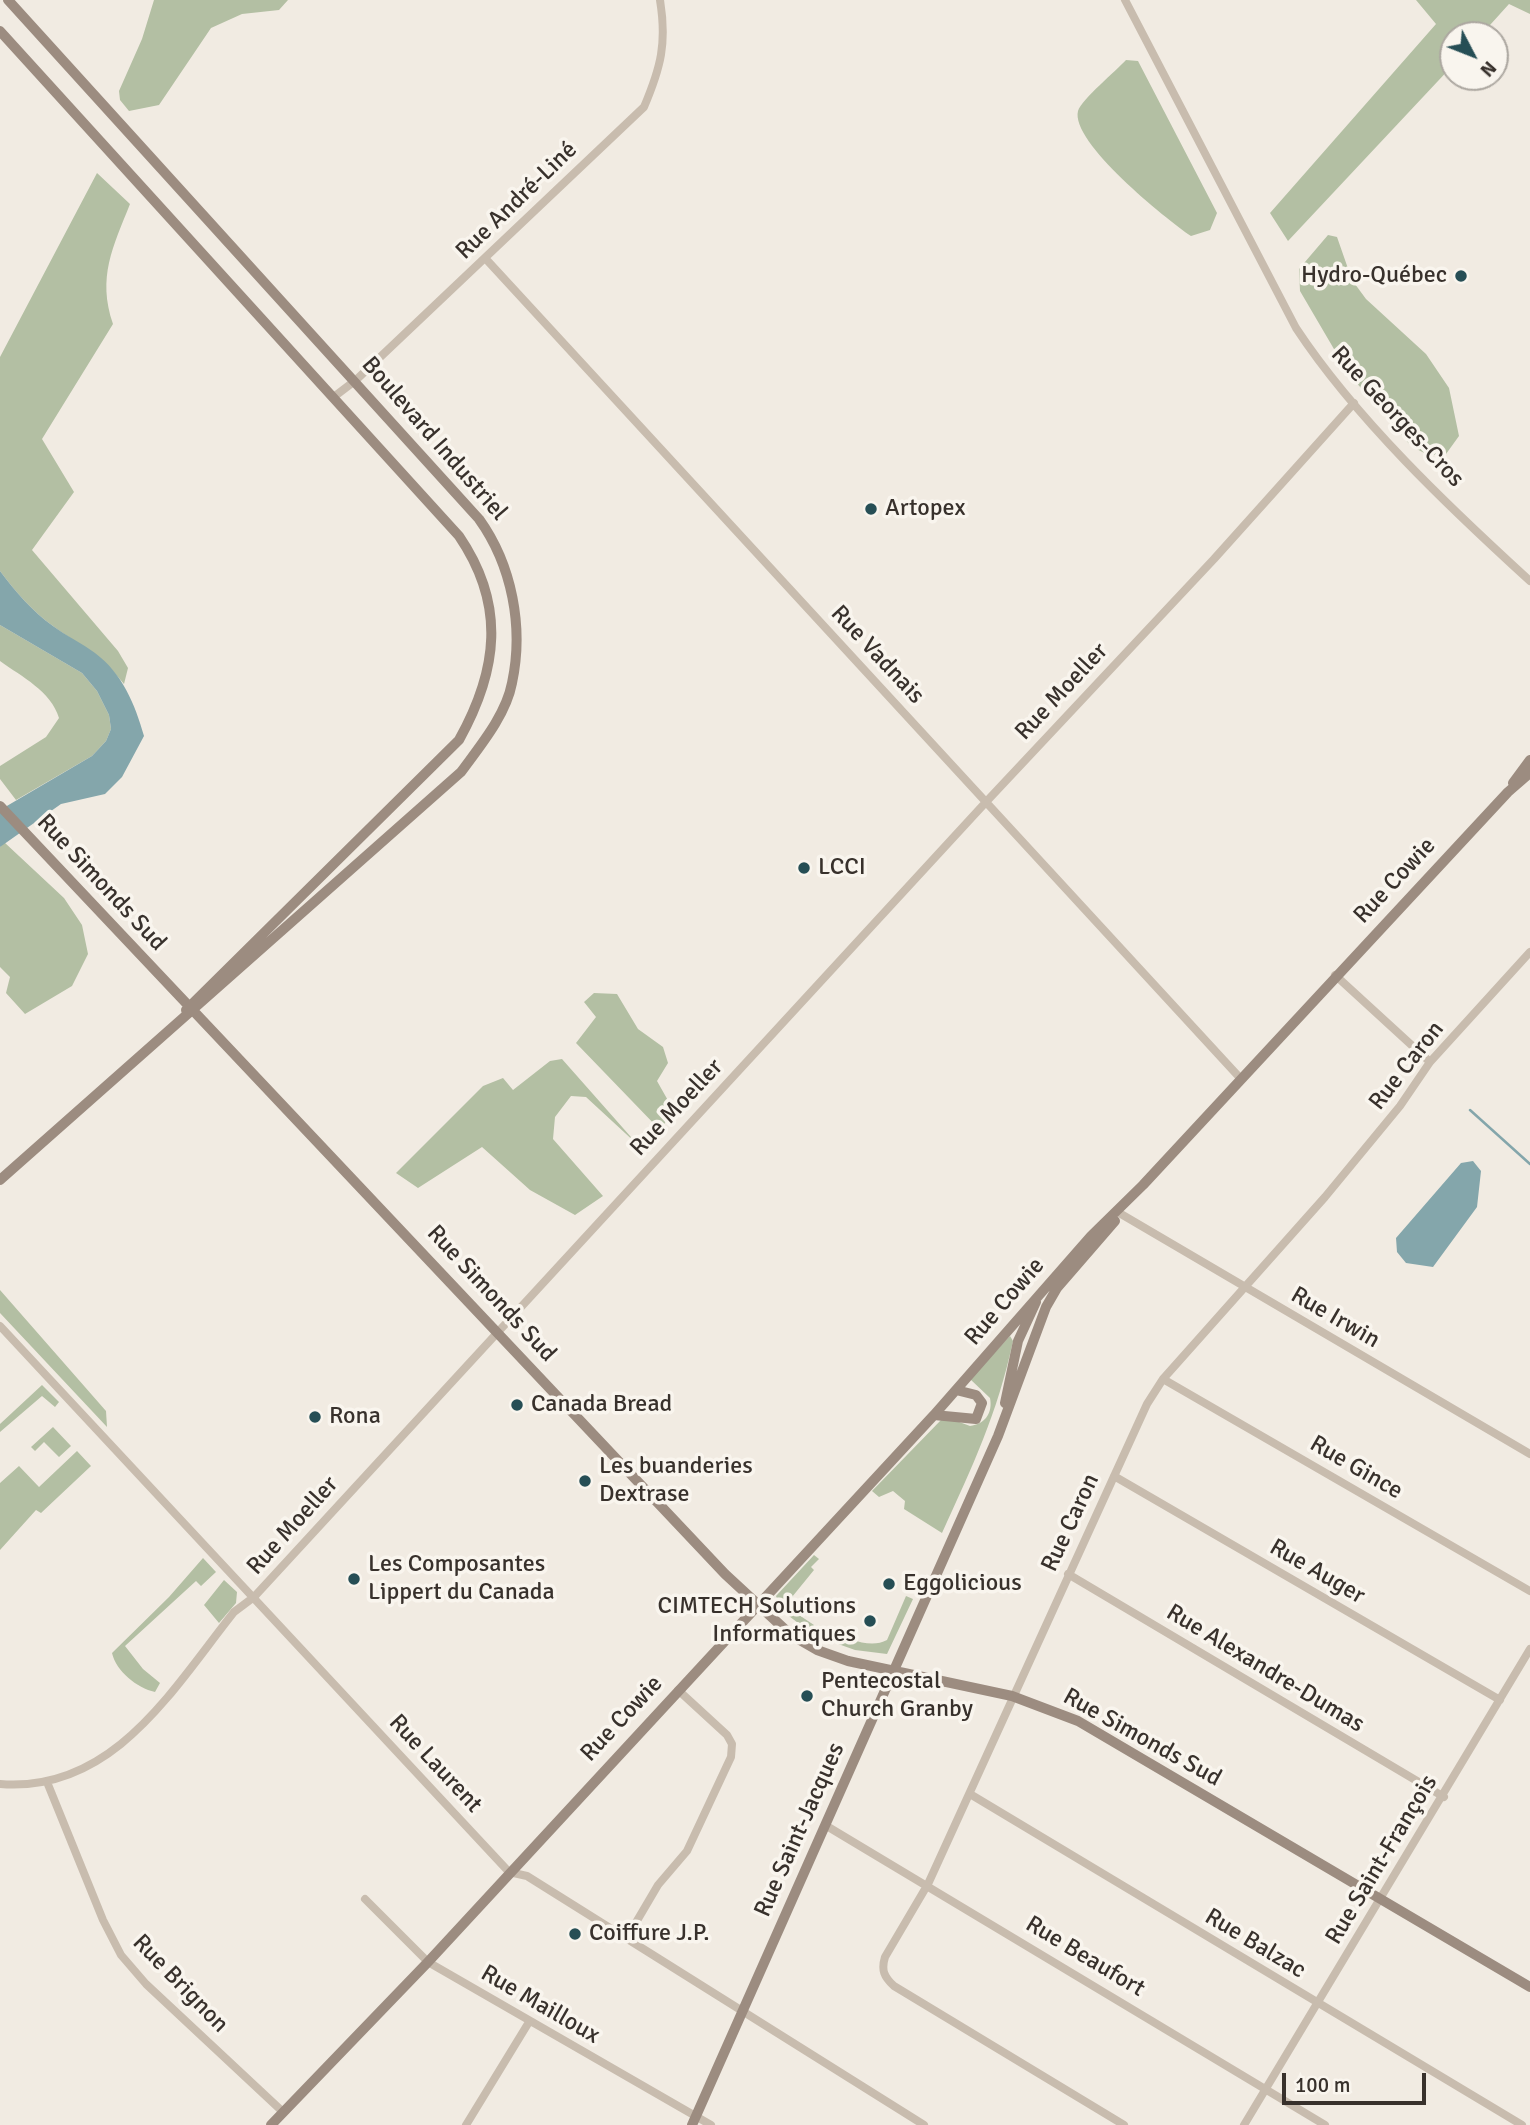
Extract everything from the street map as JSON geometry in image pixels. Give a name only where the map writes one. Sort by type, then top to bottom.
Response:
[{"type":"street","name":"Boulevard Industriel","points":[[8,0],[356,380],[479,519],[497,544],[511,588],[517,632],[512,685],[486,738],[461,772],[192,1007]]},
{"type":"street","name":"Rue André-Liné","points":[[335,396],[356,380],[644,107],[659,70],[666,32],[660,0]]},
{"type":"street","name":"Rue Georges-Cros","points":[[1125,0],[1296,328],[1325,372],[1530,581]]},
{"type":"street","name":"Boulevard Industriel","points":[[0,30],[335,396],[471,554],[487,590],[491,627],[488,677],[479,705],[460,740],[183,1017],[0,1180]]},
{"type":"street","name":"Rue Vadnais","points":[[485,258],[1241,1079]]},
{"type":"street","name":"Rue Moeller","points":[[0,1784],[23,1786],[47,1782],[86,1769],[114,1751],[171,1692],[234,1612],[254,1597],[986,802],[1214,559],[1354,403]]},
{"type":"street","name":"Rue Cowie","points":[[1508,792],[1530,760]]},
{"type":"street","name":"Rue Cowie","points":[[271,2125],[428,1962],[756,1604],[934,1415],[1047,1283],[1143,1185],[1335,975],[1508,792],[1530,773]]},
{"type":"street","name":"Rue Simonds Sud","points":[[0,806],[756,1604],[791,1634],[817,1650],[848,1661],[1012,1696],[1078,1721],[1530,1987]]},
{"type":"street","name":"Rue Caron","points":[[1124,2125],[885,1978],[882,1967],[885,1957],[928,1884],[1147,1404],[1163,1379],[1325,1197],[1400,1106],[1430,1062],[1530,952]]},
{"type":"street","points":[[1335,975],[1430,1062]]},
{"type":"street","name":"Rue Cowie","points":[[1121,1214],[1143,1185]]},
{"type":"street","name":"Rue Irwin","points":[[1121,1214],[1530,1454]]},
{"type":"street","name":"Rue Saint-Jacques","points":[[694,2121],[998,1436],[1046,1307],[1057,1288],[1121,1214]]},
{"type":"street","name":"Rue Saint-Jacques","points":[[998,1436],[1018,1341],[1047,1283]]},
{"type":"street","name":"Rue Laurent","points":[[0,1326],[509,1872],[527,1876],[628,1936],[924,2125]]},
{"type":"street","name":"Rue Gince","points":[[1163,1379],[1530,1591]]},
{"type":"street","points":[[934,1415],[976,1419],[982,1403],[976,1395],[956,1390]]},
{"type":"street","name":"Rue Auger","points":[[1114,1476],[1500,1700]]},
{"type":"street","name":"Rue Alexandre-Dumas","points":[[1068,1574],[1444,1797]]},
{"type":"street","name":"Rue Saint-François","points":[[1244,2125],[1444,1797],[1530,1650]]},
{"type":"street","points":[[628,1936],[658,1885],[687,1851],[731,1757],[732,1744],[727,1735],[678,1690]]},
{"type":"street","name":"Rue Brignon","points":[[47,1782],[82,1871],[121,1955],[146,1984],[283,2112]]},
{"type":"street","name":"Rue Balzac","points":[[970,1794],[1522,2125]]},
{"type":"street","name":"Rue Beaufort","points":[[825,1825],[928,1884],[1325,2125]]},
{"type":"street","name":"Rue Mailloux","points":[[365,1899],[428,1962],[694,2121],[711,2125]]},
{"type":"street","points":[[468,2124],[529,2022]]},
{"type":"green space","points":[[154,0],[288,0],[279,10],[242,14],[211,28],[159,105],[129,111],[120,100],[119,91],[142,39]]},
{"type":"green space","points":[[1416,0],[1530,0],[1530,14],[1509,4],[1494,21],[1439,21],[1439,80],[1288,241],[1270,213],[1436,24]]},
{"type":"green space","points":[[1126,60],[1138,61],[1217,213],[1210,230],[1191,236],[1162,214],[1104,160],[1080,125],[1078,111],[1081,106]]},
{"type":"green space","points":[[97,173],[130,204],[109,262],[108,307],[113,324],[42,439],[74,492],[32,550],[118,651],[128,668],[124,684],[98,658],[38,614],[0,571],[0,357]]},
{"type":"green space","points":[[1328,235],[1337,237],[1352,280],[1366,299],[1426,354],[1449,388],[1459,436],[1446,454],[1428,455],[1411,446],[1348,373],[1300,291],[1299,269]]},
{"type":"green space","points":[[0,625],[82,673],[97,691],[109,715],[111,729],[106,741],[92,756],[16,800],[0,779],[0,766],[46,737],[59,718],[43,692],[0,661]]},
{"type":"green space","points":[[4,842],[64,898],[82,925],[88,954],[72,986],[25,1014],[6,993],[10,977],[0,967],[0,847]]},
{"type":"green space","points":[[594,993],[617,994],[638,1029],[663,1047],[668,1063],[657,1081],[670,1104],[665,1123],[659,1129],[576,1043],[596,1017],[584,1002]]},
{"type":"green space","points":[[562,1059],[638,1145],[586,1097],[571,1096],[555,1117],[553,1139],[603,1196],[575,1215],[530,1190],[482,1147],[418,1188],[396,1173],[483,1086],[503,1078],[513,1090],[550,1061]]},
{"type":"green space","points":[[0,1290],[106,1411],[107,1427],[0,1313]]},
{"type":"green space","points":[[1010,1336],[1013,1341],[1000,1393],[974,1462],[942,1533],[904,1509],[905,1501],[893,1491],[879,1497],[872,1491],[941,1420],[954,1420],[970,1426],[987,1417],[990,1398],[970,1379]]},
{"type":"green space","points":[[42,1385],[59,1402],[55,1407],[42,1396],[0,1432],[0,1424]]},
{"type":"green space","points":[[53,1427],[71,1446],[59,1457],[44,1442],[35,1451],[31,1447]]},
{"type":"green space","points":[[77,1451],[91,1466],[41,1513],[36,1510],[0,1550],[0,1483],[19,1466],[39,1487]]},
{"type":"green space","points":[[814,1555],[819,1559],[811,1567],[814,1570],[792,1597],[799,1615],[814,1625],[810,1632],[781,1610],[776,1596]]},
{"type":"green space","points":[[203,1558],[216,1572],[201,1586],[196,1581],[125,1646],[143,1669],[160,1683],[155,1692],[148,1690],[123,1672],[112,1653],[169,1597]]},
{"type":"green space","points":[[224,1580],[237,1592],[236,1603],[219,1623],[204,1605]]},
{"type":"green space","points":[[906,1596],[913,1599],[887,1654],[855,1650],[827,1640],[832,1631],[867,1643],[887,1640]]},
{"type":"water","points":[[0,571],[38,614],[95,653],[113,670],[132,701],[144,736],[122,777],[105,794],[61,804],[0,847],[0,810],[92,756],[106,741],[111,729],[109,715],[97,691],[82,673],[0,625]]},
{"type":"water","points":[[1473,1161],[1481,1171],[1477,1207],[1433,1267],[1406,1263],[1397,1252],[1396,1238],[1461,1163]]},
{"type":"waterway","points":[[1470,1110],[1530,1164]]},
{"type":"place","name":"Hydro-Québec","points":[[1461,276]]},
{"type":"place","name":"Artopex","points":[[871,509]]},
{"type":"place","name":"LCCI","points":[[804,868]]},
{"type":"place","name":"Canada Bread","points":[[517,1405]]},
{"type":"place","name":"Rona","points":[[315,1417]]},
{"type":"place","name":"Les buanderies Dextrase","points":[[585,1481]]},
{"type":"place","name":"Les Composantes Lippert du Canada","points":[[354,1579]]},
{"type":"place","name":"Eggolicious","points":[[889,1584]]},
{"type":"place","name":"CIMTECH Solutions Informatiques","points":[[870,1621]]},
{"type":"place","name":"Pentecostal Church Granby","points":[[807,1696]]},
{"type":"place","name":"Coiffure J.P.","points":[[575,1934]]}]
